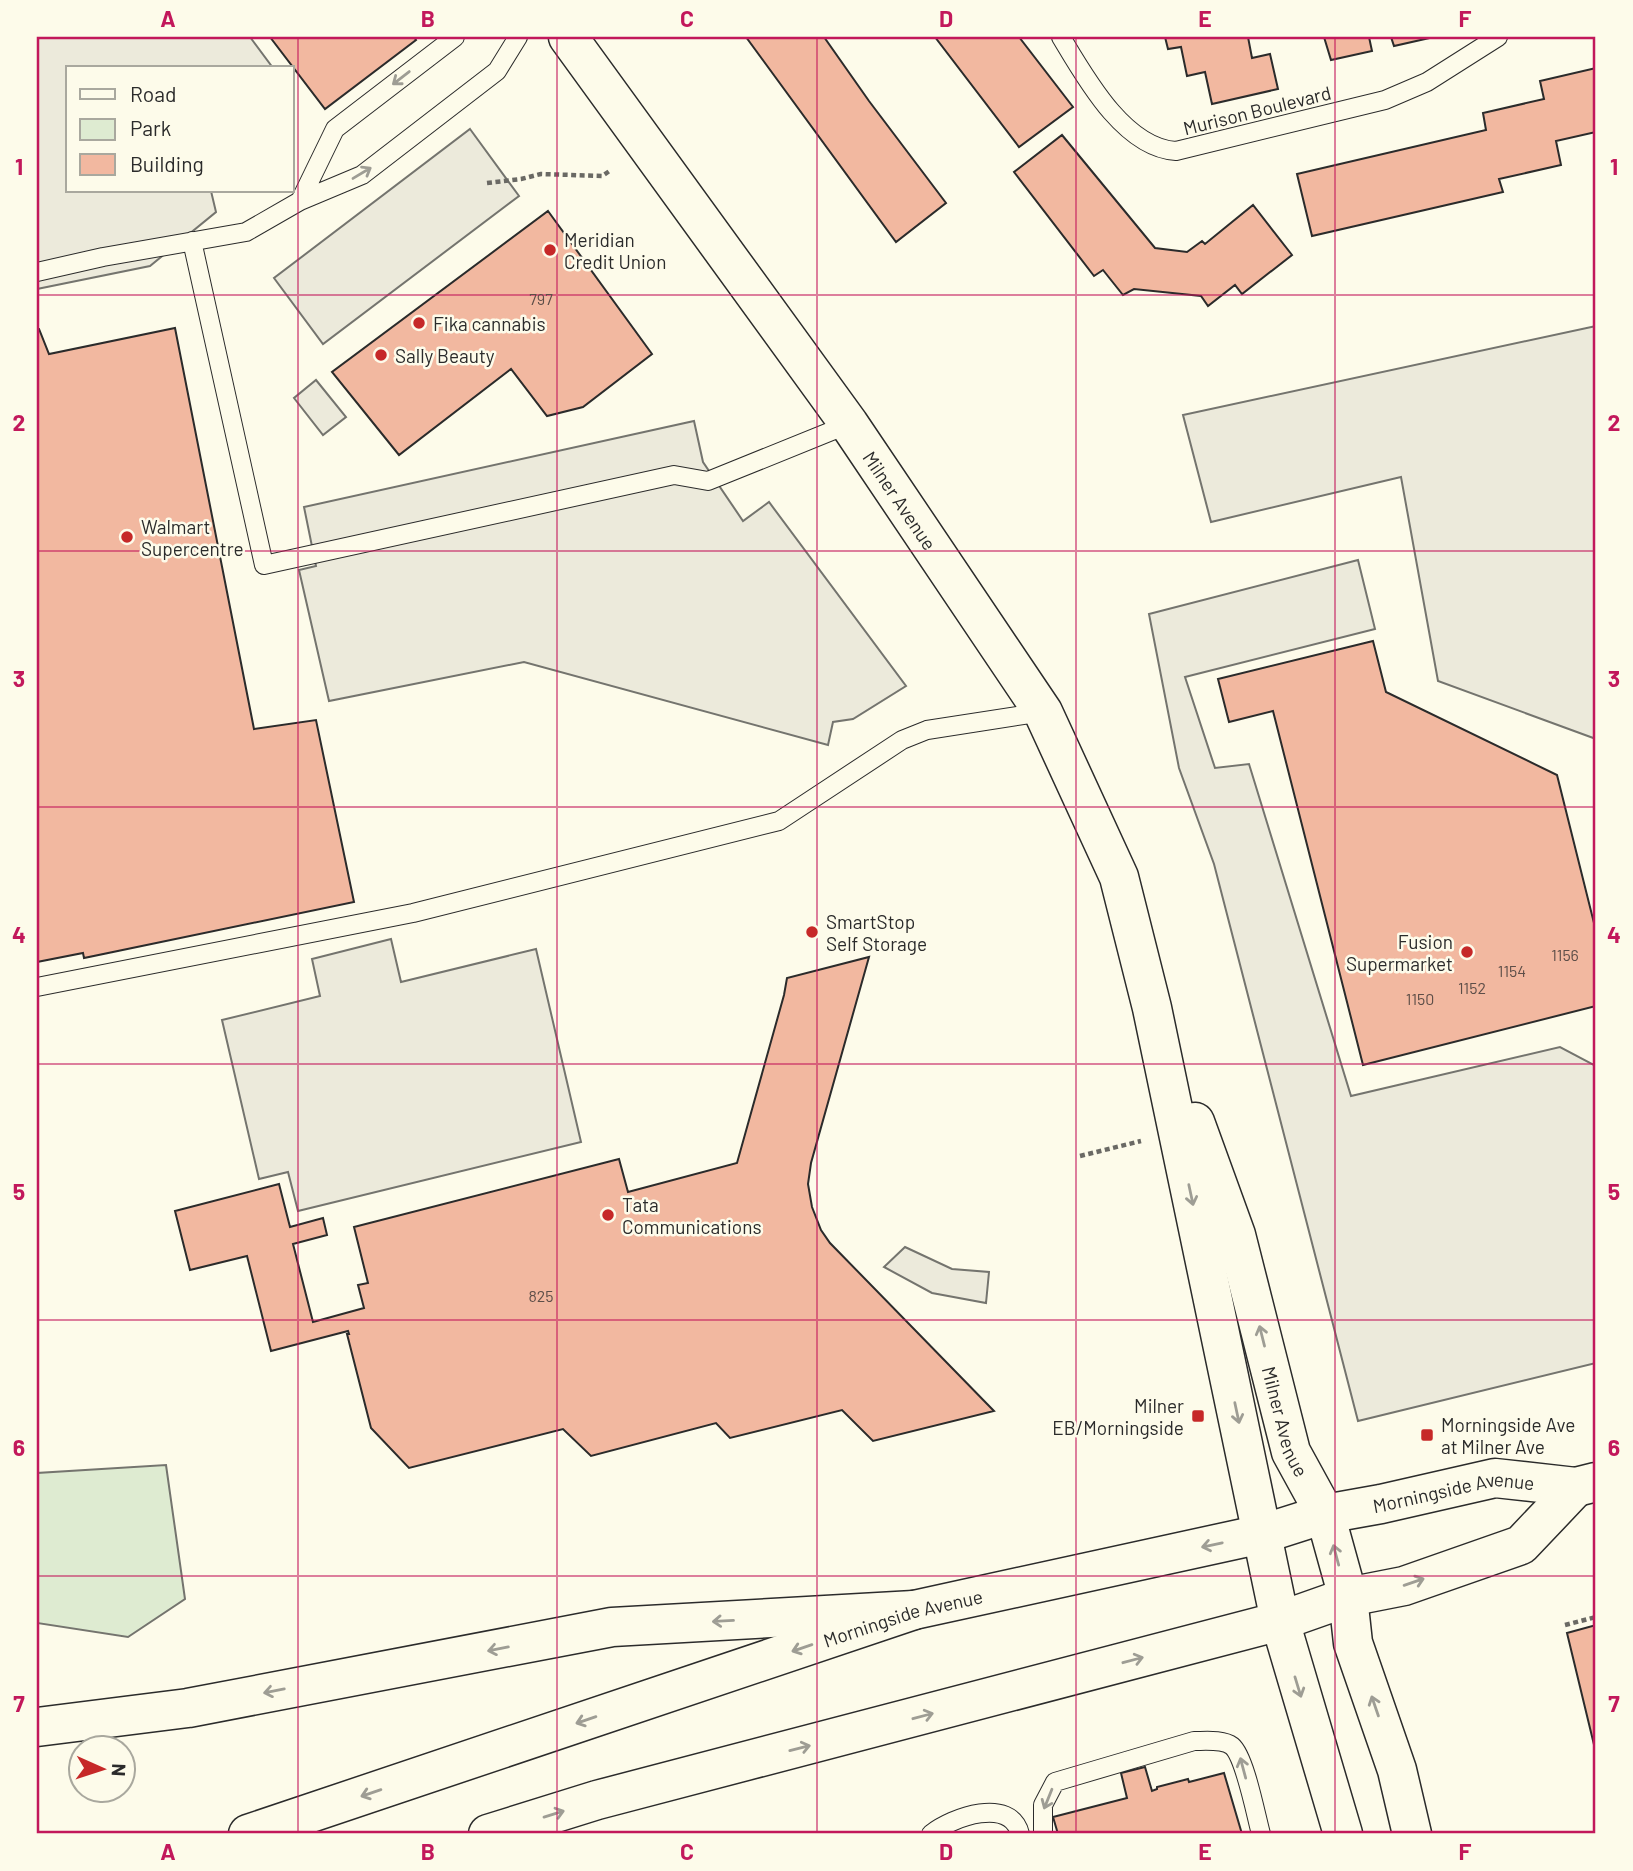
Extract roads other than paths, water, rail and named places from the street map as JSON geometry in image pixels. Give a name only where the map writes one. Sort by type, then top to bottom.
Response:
[{"type":"main road","name":"Milner Avenue","points":[[568,37],[849,424],[1043,712],[1119,877],[1152,1008],[1280,1621],[1343,1834]]},
{"type":"main road","name":"Milner Avenue","points":[[1152,1008],[1236,1235],[1291,1452],[1325,1514],[1348,1597],[1353,1643],[1397,1770],[1412,1834]]},
{"type":"main road","name":"Morningside Avenue","points":[[248,1834],[914,1610],[1262,1534],[1325,1514],[1495,1478],[1586,1484]]},
{"type":"main road","name":"Morningside Avenue","points":[[488,1834],[597,1800],[1280,1621],[1348,1597],[1404,1586],[1521,1545],[1586,1484]]},
{"type":"main road","points":[[37,1727],[188,1707],[612,1627],[914,1610]]},
{"type":"lane","points":[[300,201],[335,129],[455,37]]},
{"type":"lane","points":[[37,272],[246,232],[300,201],[362,175],[497,71],[518,37]]},
{"type":"lane","name":"Murison Boulevard","points":[[1061,37],[1095,90],[1125,125],[1148,145],[1176,151],[1385,100],[1427,82],[1498,37]]},
{"type":"lane","points":[[192,241],[264,565],[674,475],[708,481],[849,424]]},
{"type":"lane","points":[[37,987],[413,913],[779,821],[902,740],[927,730],[1043,712]]},
{"type":"lane","points":[[1043,1834],[1043,1805],[1055,1782],[1194,1741],[1218,1741],[1230,1745],[1240,1757],[1261,1834]]},
{"type":"lane","points":[[931,1834],[958,1819],[982,1813],[1006,1815],[1018,1825],[1020,1834]]},
{"type":"place","name":"Meridian Credit Union","points":[[550,250]]},
{"type":"place","name":"Fika cannabis","points":[[419,323]]},
{"type":"place","name":"Sally Beauty","points":[[381,355]]},
{"type":"place","name":"Walmart Supercentre","points":[[127,537]]},
{"type":"place","name":"SmartStop Self Storage","points":[[812,932]]},
{"type":"place","name":"Fusion Supermarket","points":[[1467,952]]},
{"type":"place","name":"Tata Communications","points":[[608,1215]]},
{"type":"place","name":"Milner EB/Morningside","points":[[1198,1416]]},
{"type":"place","name":"Morningside Ave at Milner Ave","points":[[1427,1435]]}]
